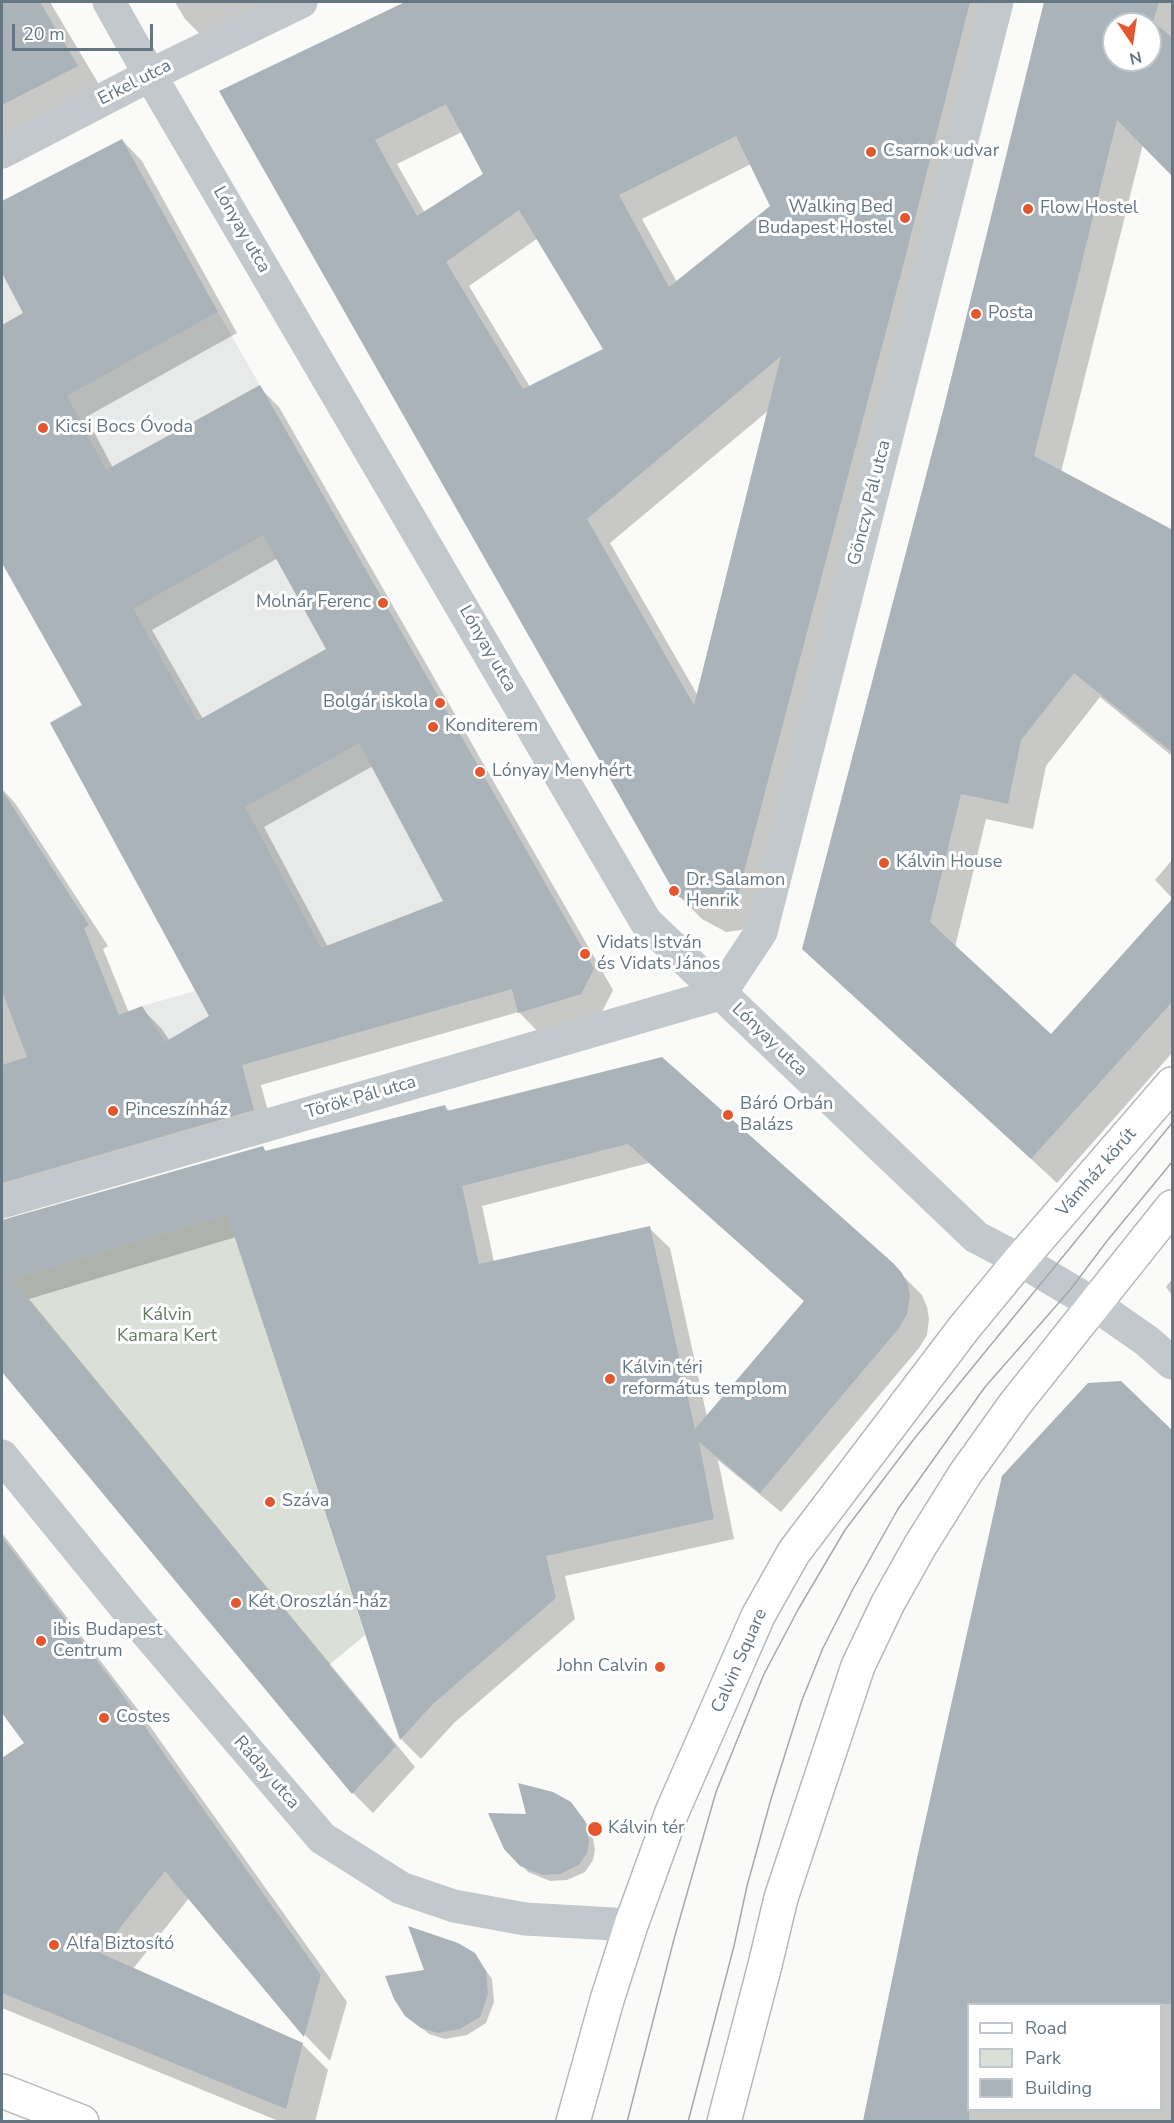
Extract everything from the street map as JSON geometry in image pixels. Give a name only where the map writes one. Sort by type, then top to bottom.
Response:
[{"type":"main road","name":"Vámház körút","points":[[1020,1260],[1173,1084]]},
{"type":"main road","points":[[724,2121],[781,1898],[858,1666],[888,1603],[965,1474],[1015,1404],[1173,1207]]},
{"type":"main road","name":"Calvin Square","points":[[573,2121],[631,1925],[672,1812],[758,1616],[794,1552],[964,1329],[1020,1260]]},
{"type":"main road","points":[[2,2091],[82,2121]]},
{"type":"street","name":"Lónyay utca","points":[[109,2],[646,922],[976,1237],[1094,1304],[1147,1341],[1173,1363]]},
{"type":"street","name":"Erkel utca","points":[[2,152],[150,75],[301,2]]},
{"type":"street","name":"Gönczy Pál utca","points":[[720,994],[761,932],[997,2]]},
{"type":"street","name":"Török Pál utca","points":[[2,1202],[720,994]]},
{"type":"street","name":"Ráday utca","points":[[2,1456],[130,1613],[322,1838],[401,1888],[454,1906],[525,1919],[631,1925]]},
{"type":"shaded area","points":[[2,273],[67,396],[218,312],[594,968],[581,994],[518,1013],[512,989],[242,1065],[172,1120],[139,1007],[195,991],[50,722],[81,704],[2,563]]},
{"type":"green space","name":"Kálvin Kamara Kert","points":[[227,1214],[365,1635],[329,1665],[11,1279]]},
{"type":"building","points":[[2,2],[40,2],[78,66],[2,105]]},
{"type":"building","points":[[405,2],[970,2],[738,895],[716,906],[701,909],[676,895],[219,91]],"holes":[[[446,104],[483,174],[417,216],[375,140]],[[736,136],[770,206],[669,287],[619,195]],[[519,210],[603,349],[523,389],[446,262]],[[781,356],[694,705],[587,519]]]},
{"type":"building","points":[[1044,2],[1159,2],[1156,12],[1102,12],[1102,72],[1162,72],[1162,29],[1173,38],[1173,177],[1117,120],[1034,456],[1173,530],[1173,753],[1074,673],[1021,740],[1008,804],[961,794],[930,922],[1051,1034],[1173,898],[1173,1001],[1031,1159],[802,949],[944,407]]},
{"type":"building","points":[[122,139],[218,312],[67,396],[106,470],[260,385],[594,969],[581,994],[518,1013],[512,989],[242,1065],[254,1110],[2,1183],[2,1065],[27,1057],[2,991],[2,790],[89,925],[84,928],[119,1015],[142,1006],[165,1042],[209,1016],[50,723],[82,705],[2,563],[2,325],[23,313],[2,273],[2,201]],"holes":[[[263,535],[326,649],[197,721],[133,609]],[[359,743],[443,901],[321,948],[245,807]]]},
{"type":"building","points":[[662,1057],[893,1263],[902,1273],[908,1285],[910,1297],[907,1314],[899,1328],[760,1493],[699,1442],[714,1519],[546,1556],[556,1598],[434,1703],[400,1740],[227,1214],[11,1279],[396,1746],[352,1794],[2,1372],[2,1220],[263,1146],[265,1151],[445,1105],[447,1111]],"holes":[[[628,1144],[804,1301],[695,1429],[650,1226],[479,1264],[462,1186]]]},
{"type":"building","points":[[1121,1381],[1173,1431],[1173,2004],[967,2003],[967,2111],[969,2111],[969,2121],[863,2121],[917,1858],[1002,1476],[1088,1383]]},
{"type":"building","points":[[2,1537],[114,1683],[321,1975],[304,2037],[165,1871],[100,1953],[303,2043],[286,2109],[2,1993],[2,1758],[24,1743],[2,1713]]},
{"type":"building","points":[[518,1783],[553,1792],[571,1802],[585,1821],[589,1842],[587,1853],[579,1865],[560,1874],[542,1875],[520,1866],[504,1849],[488,1813],[526,1814]]},
{"type":"building","points":[[408,1926],[458,1943],[475,1953],[486,1971],[488,1994],[480,2017],[460,2029],[438,2033],[421,2028],[405,2016],[394,1999],[385,1976],[424,1970]]},
{"type":"tram line","points":[[627,2122],[674,1939],[716,1792],[764,1674],[799,1608],[845,1530],[914,1439],[1172,1123]]},
{"type":"tram line","points":[[688,2122],[771,1799],[802,1700],[823,1648],[898,1509],[985,1387],[1070,1290],[1172,1162]]},
{"type":"place","name":"Csarnok udvar","points":[[871,152]]},
{"type":"place","name":"Flow Hostel","points":[[1028,209]]},
{"type":"place","name":"Walking Bed Budapest Hostel","points":[[905,218]]},
{"type":"place","name":"Posta","points":[[976,314]]},
{"type":"place","name":"Kicsi Bocs Óvoda","points":[[43,428]]},
{"type":"place","name":"Molnár Ferenc","points":[[383,603]]},
{"type":"place","name":"Bolgár iskola","points":[[440,703]]},
{"type":"place","name":"Konditerem","points":[[433,727]]},
{"type":"place","name":"Lónyay Menyhért","points":[[480,772]]},
{"type":"place","name":"Kálvin House","points":[[884,863]]},
{"type":"place","name":"Dr. Salamon Henrik","points":[[674,891]]},
{"type":"place","name":"Vidats István és Vidats János","points":[[585,954]]},
{"type":"place","name":"Pinceszínház","points":[[113,1111]]},
{"type":"place","name":"Báró Orbán Balázs","points":[[728,1115]]},
{"type":"place","name":"Kálvin téri református templom","points":[[610,1379]]},
{"type":"place","name":"Száva","points":[[270,1502]]},
{"type":"place","name":"Két Oroszlán-ház","points":[[236,1603]]},
{"type":"place","name":"ibis Budapest Centrum","points":[[41,1641]]},
{"type":"place","name":"John Calvin","points":[[660,1667]]},
{"type":"place","name":"Costes","points":[[104,1718]]},
{"type":"place","name":"Kálvin tér","points":[[595,1829]]},
{"type":"place","name":"Alfa Biztosító","points":[[54,1945]]}]
